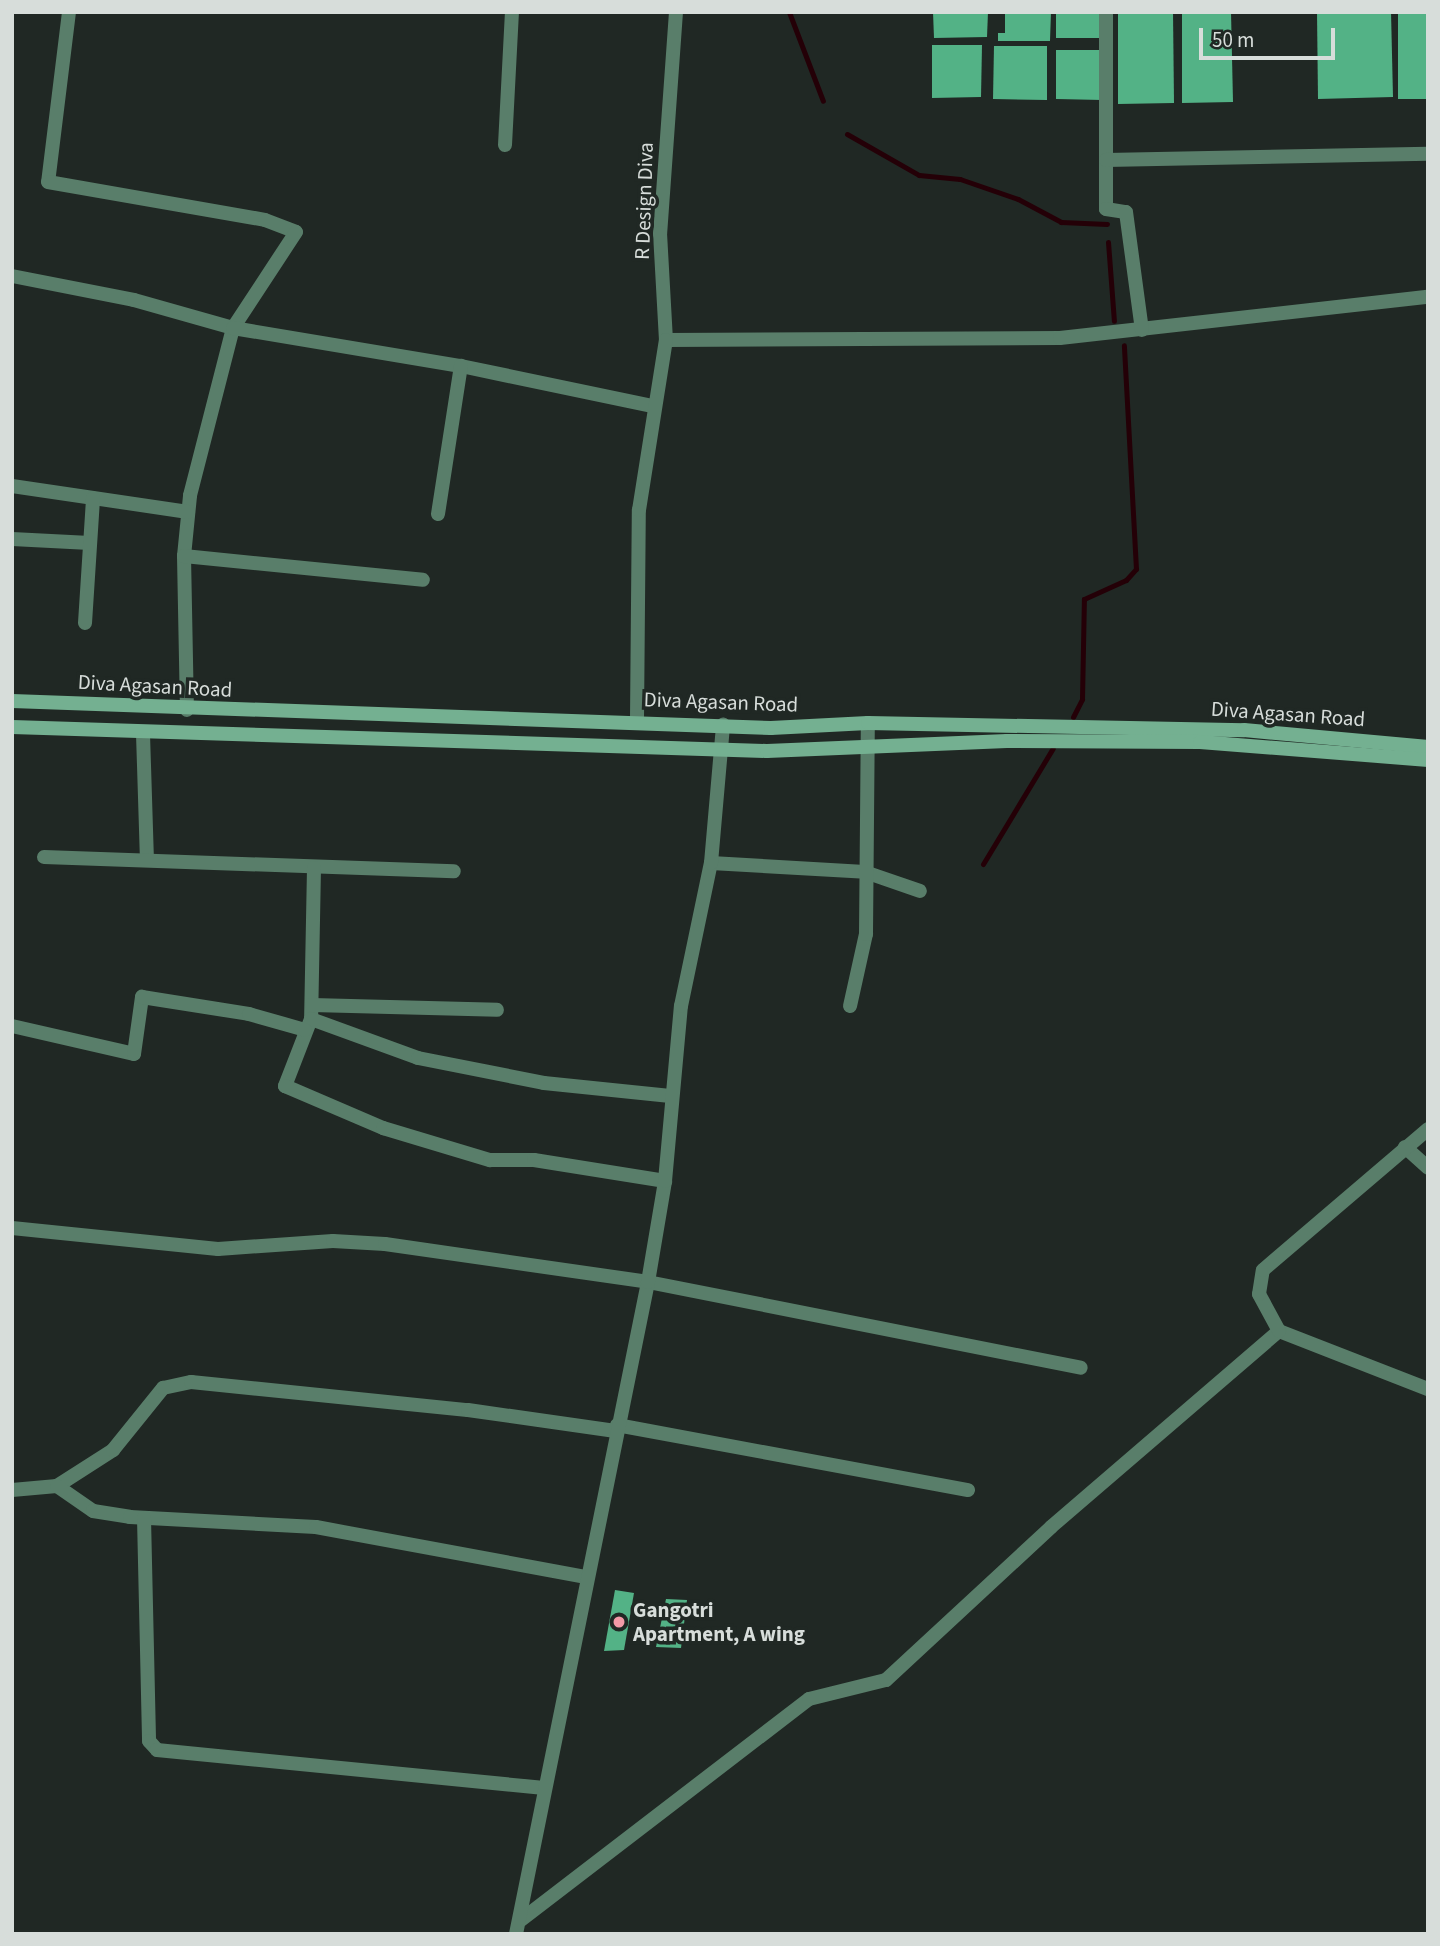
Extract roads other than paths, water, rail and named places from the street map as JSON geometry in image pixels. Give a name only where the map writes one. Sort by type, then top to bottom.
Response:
[{"type":"street","points":[[69,12],[48,182],[265,220],[296,232],[233,328],[188,512],[184,556],[187,709]]},
{"type":"street","points":[[505,145],[512,12]]},
{"type":"street","name":"R Design Diva","points":[[637,719],[639,510],[653,406],[666,340],[660,233],[676,12]]},
{"type":"street","points":[[1106,12],[1106,209],[1126,212],[1142,330]]},
{"type":"street","points":[[1106,160],[1428,155]]},
{"type":"street","points":[[12,276],[134,300],[233,328],[461,366],[653,406]]},
{"type":"street","points":[[666,340],[1060,338],[1428,297]]},
{"type":"street","points":[[438,514],[461,366]]},
{"type":"street","points":[[12,486],[188,512]]},
{"type":"street","points":[[85,623],[93,498]]},
{"type":"street","points":[[12,539],[90,543]]},
{"type":"street","points":[[184,556],[423,580]]},
{"type":"street","name":"Diva Agasan Road","points":[[12,701],[187,709],[637,719],[723,725],[868,723],[1244,730],[1428,747]]},
{"type":"street","points":[[850,1006],[866,934],[865,748],[868,723]]},
{"type":"street","points":[[519,1927],[586,1577],[648,1282],[665,1181],[670,1096],[681,1006],[711,863],[723,725]]},
{"type":"street","points":[[12,727],[143,734],[721,750],[1200,742],[1428,760]]},
{"type":"street","points":[[143,734],[147,859]]},
{"type":"street","points":[[44,857],[454,871]]},
{"type":"street","points":[[711,863],[866,872],[920,891]]},
{"type":"street","points":[[314,867],[309,1018],[285,1086],[383,1128],[490,1160],[534,1160],[665,1181]]},
{"type":"street","points":[[12,1026],[134,1054],[142,998],[249,1014],[309,1018],[497,1010]]},
{"type":"street","points":[[309,1018],[418,1058],[544,1083],[670,1096]]},
{"type":"street","points":[[1428,1129],[1263,1270],[1259,1294],[1279,1331],[1428,1389]]},
{"type":"street","points":[[1405,1147],[1428,1168]]},
{"type":"street","points":[[12,1228],[218,1249],[333,1241],[385,1244],[648,1282],[1081,1368]]},
{"type":"street","points":[[519,1927],[809,1699],[886,1680],[1051,1527],[1279,1331]]},
{"type":"street","points":[[12,1490],[57,1486],[113,1450],[163,1388],[191,1382],[617,1428],[968,1490]]},
{"type":"street","points":[[57,1486],[93,1511],[145,1518],[316,1527],[586,1577]]},
{"type":"street","points":[[145,1518],[149,1741],[157,1750],[544,1788]]},
{"type":"waterway","points":[[789,12],[823,101]]},
{"type":"waterway","points":[[847,134],[919,175],[960,179],[1018,199],[1061,222],[1107,224]]},
{"type":"waterway","points":[[1108,242],[1114,321]]},
{"type":"waterway","points":[[1073,717],[1082,699],[1084,599],[1126,580],[1136,569],[1124,345]]},
{"type":"waterway","points":[[983,864],[1053,748]]},
{"type":"place","name":"Gangotri Apartment, A wing","points":[[619,1622]]}]
